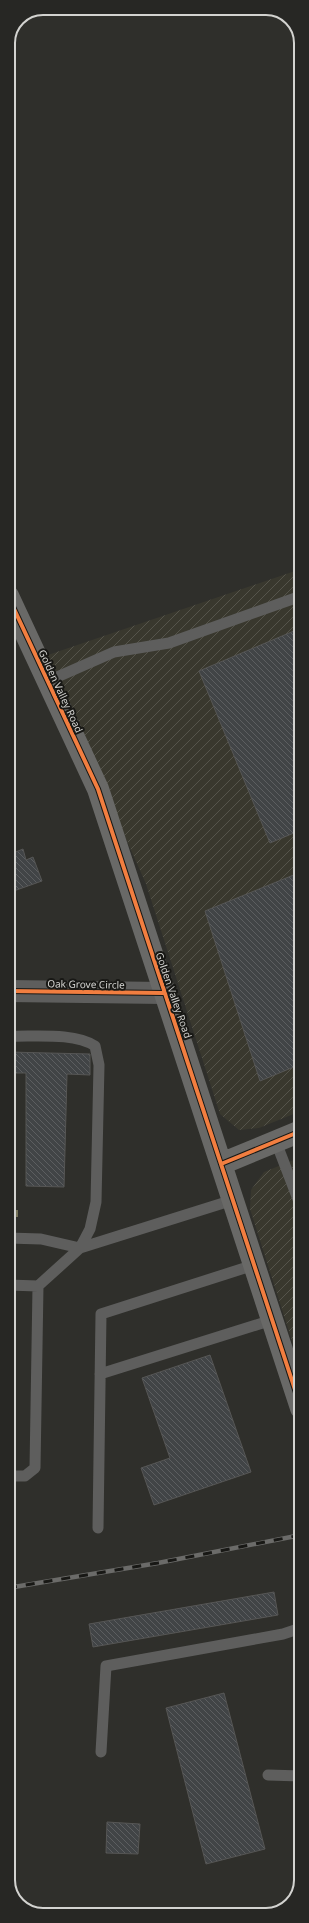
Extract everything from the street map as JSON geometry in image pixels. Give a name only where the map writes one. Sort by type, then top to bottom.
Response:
[{"type":"street","name":"Golden Valley Road","points":[[15,611],[98,789],[294,1387]]},
{"type":"street","name":"Oak Grove Circle","points":[[15,991],[164,993]]},
{"type":"street","points":[[221,1164],[294,1134]]},
{"type":"lane","points":[[48,681],[114,652],[169,643],[294,598]]},
{"type":"lane","points":[[15,1036],[71,1038],[90,1042],[95,1046],[99,1065],[96,1202],[90,1229],[80,1248],[38,1286],[15,1286]]},
{"type":"lane","points":[[276,1142],[294,1189]]},
{"type":"lane","points":[[15,1238],[41,1239],[80,1248],[233,1200]]},
{"type":"lane","points":[[98,1528],[101,1314],[254,1265]]},
{"type":"lane","points":[[15,1476],[25,1476],[35,1468],[38,1286]]},
{"type":"lane","points":[[100,1374],[272,1320]]},
{"type":"lane","points":[[101,1752],[106,1666],[283,1634],[294,1630]]},
{"type":"lane","points":[[268,1775],[294,1776]]},
{"type":"shaded area","points":[[294,571],[294,1114],[259,1128],[239,1130],[220,1114],[146,884],[45,656]]},
{"type":"shaded area","points":[[294,1160],[294,1347],[250,1209],[251,1190],[264,1172]]},
{"type":"shaded area","points":[[15,1210],[18,1210],[18,1217],[15,1217]]},
{"type":"building","points":[[294,631],[294,833],[270,843],[199,671]]},
{"type":"building","points":[[23,849],[26,860],[33,857],[42,881],[15,891],[15,852]]},
{"type":"building","points":[[294,875],[294,1067],[260,1081],[205,911]]},
{"type":"building","points":[[15,1052],[90,1054],[90,1075],[67,1074],[64,1187],[26,1186],[26,1073],[15,1073]]},
{"type":"building","points":[[210,1355],[251,1472],[154,1505],[141,1468],[170,1458],[142,1378]]},
{"type":"building","points":[[274,1592],[278,1615],[93,1647],[89,1624]]},
{"type":"building","points":[[224,1693],[265,1849],[206,1864],[166,1708]]},
{"type":"building","points":[[107,1822],[140,1824],[138,1854],[106,1853]]},
{"type":"railway","points":[[15,1587],[158,1563],[294,1536]]},
{"type":"cycle path","points":[[15,611],[98,789],[294,1387]]},
{"type":"cycle path","points":[[15,991],[164,993]]},
{"type":"cycle path","points":[[221,1164],[294,1134]]}]
